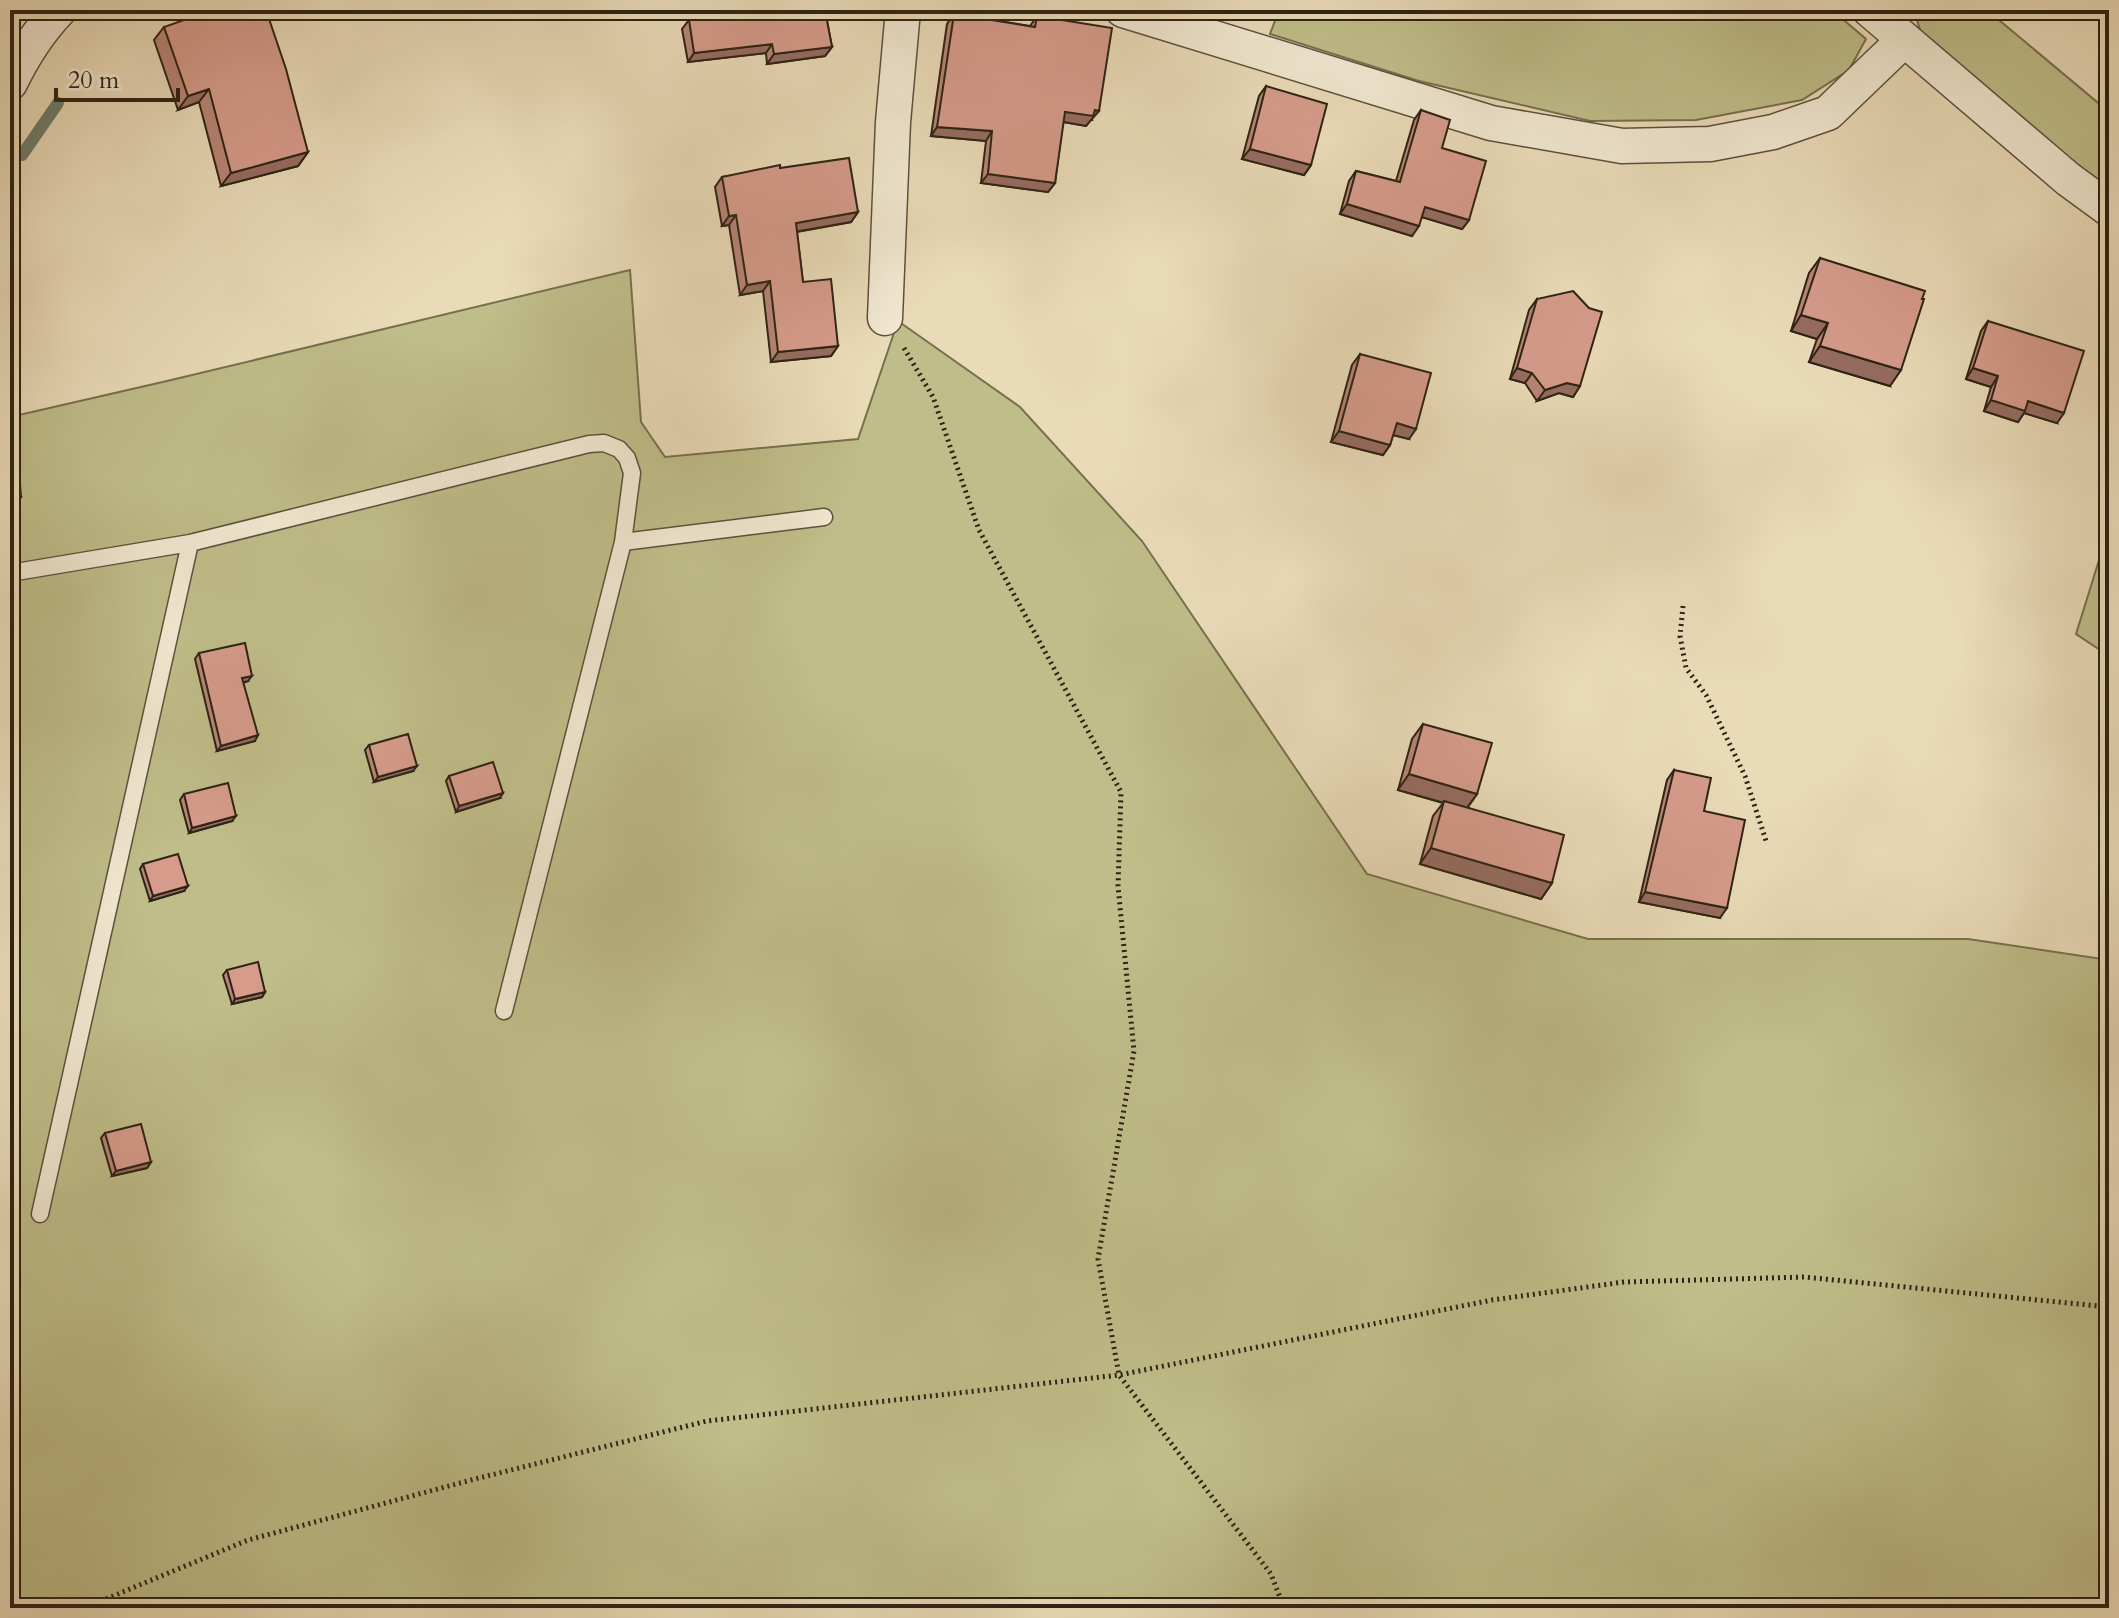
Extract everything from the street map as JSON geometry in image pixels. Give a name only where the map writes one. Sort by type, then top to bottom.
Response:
[{"type":"street","points":[[10,83],[44,26],[59,10]]},
{"type":"street","points":[[885,318],[893,122],[903,10]]},
{"type":"street","points":[[1123,10],[1491,123],[1622,146],[1710,144],[1773,132],[1828,113],[1904,40]]},
{"type":"street","points":[[1870,10],[2068,179],[2109,209]]},
{"type":"lane","points":[[10,573],[190,543],[589,444],[604,443],[619,449],[627,458],[632,473],[623,542],[504,1011]]},
{"type":"lane","points":[[623,542],[824,517]]},
{"type":"lane","points":[[40,1214],[190,543]]},
{"type":"path","points":[[885,318],[933,397],[979,530],[1121,792],[1118,886],[1134,1051],[1098,1259],[1119,1375],[1271,1574],[1284,1608]]},
{"type":"path","points":[[1683,606],[1680,636],[1686,668],[1706,695],[1745,776],[1767,844]]},
{"type":"path","points":[[84,1608],[248,1540],[707,1421],[1119,1375],[1492,1300],[1624,1282],[1804,1277],[2109,1307]]},
{"type":"shaded area","points":[[1279,10],[1832,10],[1866,39],[1849,70],[1802,100],[1696,120],[1590,121],[1419,81],[1270,34]]},
{"type":"shaded area","points":[[1914,10],[1987,10],[2109,112],[2109,194],[1923,40]]},
{"type":"shaded area","points":[[630,270],[641,422],[665,457],[858,439],[898,321],[1020,407],[1142,541],[1367,874],[1588,939],[1968,939],[2109,960],[2109,1608],[10,1608],[10,417]]},
{"type":"shaded area","points":[[2109,528],[2109,656],[2076,634]]},
{"type":"building","points":[[212,10],[266,10],[286,69],[308,152],[231,173],[209,89],[188,96],[164,27]]},
{"type":"building","points":[[768,10],[825,10],[832,47],[774,54],[772,44],[694,53],[689,20]]},
{"type":"building","points":[[954,14],[1035,27],[1037,16],[1112,28],[1099,111],[1095,110],[1093,116],[1065,112],[1055,183],[988,174],[992,131],[937,127]]},
{"type":"building","points":[[1266,86],[1327,104],[1311,165],[1250,149]]},
{"type":"building","points":[[1421,110],[1450,120],[1442,148],[1486,161],[1469,220],[1425,207],[1419,226],[1347,204],[1356,171],[1400,182]]},
{"type":"building","points":[[849,158],[858,212],[796,223],[803,282],[831,279],[838,346],[778,352],[770,281],[747,285],[736,215],[729,216],[722,177],[780,165],[780,168]]},
{"type":"building","points":[[1820,258],[1925,291],[1901,370],[1820,346],[1828,323],[1801,315]]},
{"type":"building","points":[[1573,291],[1589,308],[1602,312],[1580,386],[1567,383],[1545,390],[1532,373],[1517,368],[1537,299]]},
{"type":"building","points":[[1988,321],[2084,351],[2064,413],[2028,401],[2025,411],[1991,400],[1998,376],[1973,368]]},
{"type":"building","points":[[1360,354],[1431,373],[1416,429],[1397,423],[1390,445],[1339,431]]},
{"type":"building","points":[[18,459],[21,497],[10,497],[10,460]]},
{"type":"building","points":[[245,643],[252,676],[242,678],[258,735],[221,746],[199,653]]},
{"type":"building","points":[[1423,724],[1492,743],[1477,794],[1409,774]]},
{"type":"building","points":[[408,734],[417,766],[378,777],[369,745]]},
{"type":"building","points":[[493,762],[503,793],[459,806],[449,776]]},
{"type":"building","points":[[1674,770],[1711,778],[1704,811],[1745,820],[1727,908],[1645,892]]},
{"type":"building","points":[[228,783],[236,816],[192,828],[184,794]]},
{"type":"building","points":[[1444,801],[1564,835],[1552,883],[1431,848]]},
{"type":"building","points":[[178,854],[188,886],[153,896],[143,864]]},
{"type":"building","points":[[258,962],[265,992],[235,999],[227,970]]},
{"type":"building","points":[[141,1124],[151,1162],[116,1171],[105,1133]]},
{"type":"waterway","points":[[22,155],[58,103]]}]
